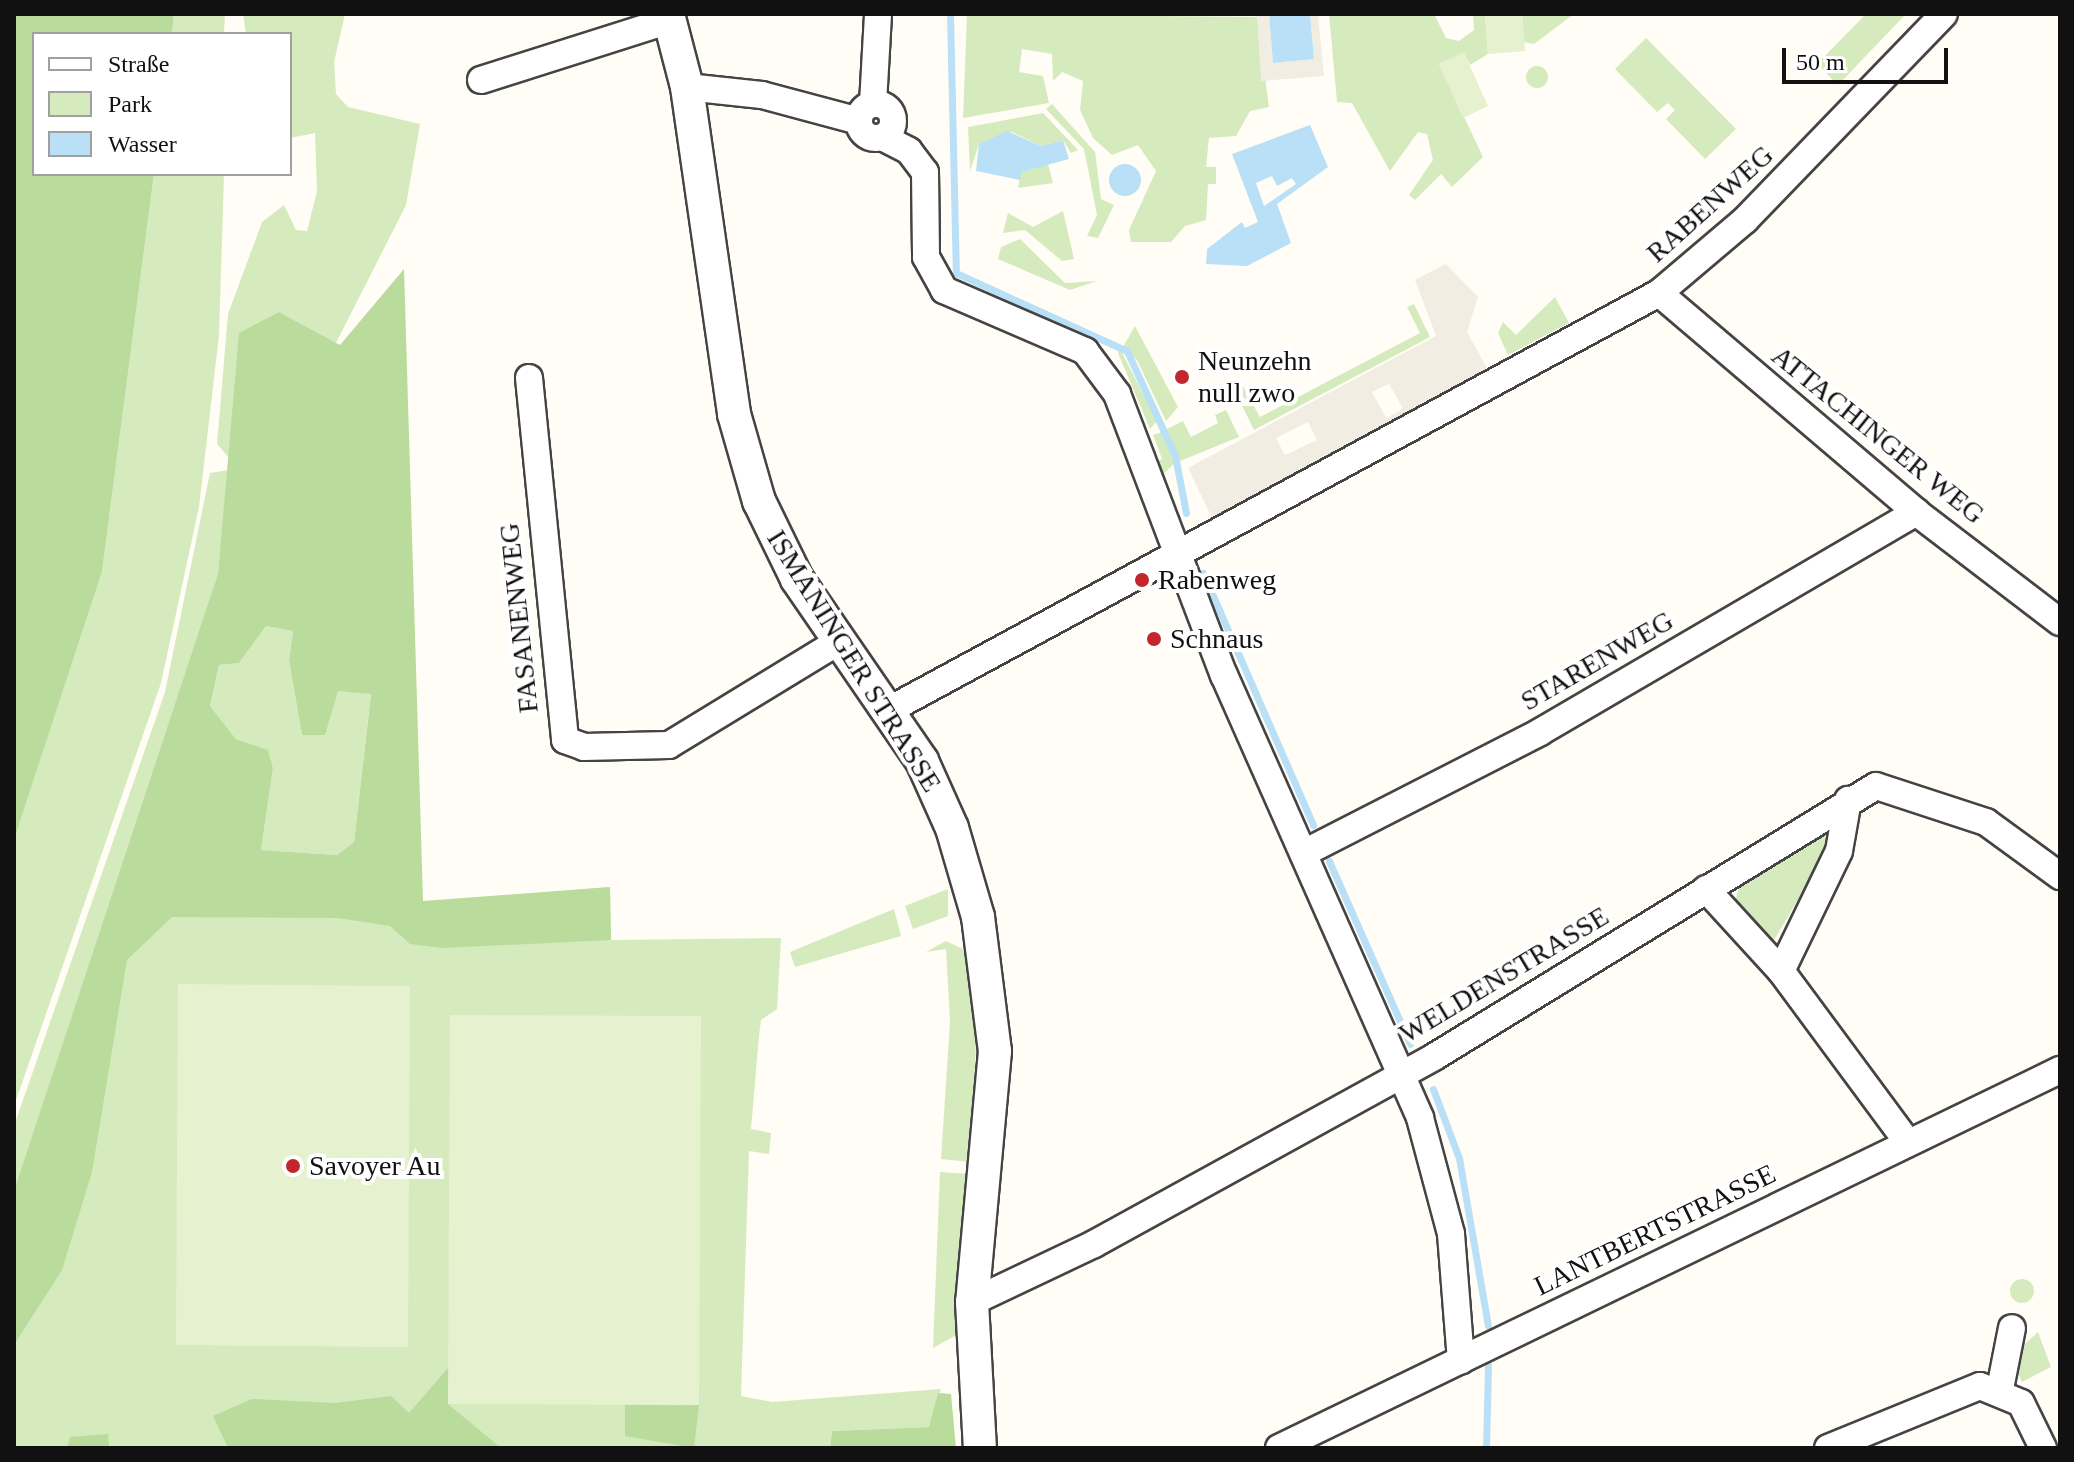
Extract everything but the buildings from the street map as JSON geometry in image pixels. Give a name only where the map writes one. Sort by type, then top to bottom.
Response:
[{"type":"street","points":[[878,14],[866,134],[882,137],[909,151],[925,172],[926,257],[944,290],[1072,344],[1104,369],[1176,550],[1304,853],[1404,1073],[1446,1201],[1461,1361]]},
{"type":"street","name":"RABENWEG","points":[[889,710],[1176,550],[1497,386],[1659,293],[1745,220],[1944,14]]},
{"type":"street","name":"ISMANINGER STRASSE","points":[[481,80],[669,17],[687,87],[739,434],[775,539],[838,642],[889,710],[952,828],[985,958],[994,1083],[972,1302],[980,1448]]},
{"type":"street","points":[[687,87],[762,95],[866,113]]},
{"type":"street","name":"ATTACHINGER WEG","points":[[1659,293],[1916,512],[2060,622]]},
{"type":"street","name":"FASANENWEG","points":[[529,378],[565,740],[584,747],[669,745],[838,642]]},
{"type":"street","name":"STARENWEG","points":[[1304,853],[1540,732],[1916,512]]},
{"type":"street","name":"WELDENSTRASSE","points":[[972,1302],[1106,1238],[1404,1073],[1848,800],[1881,784],[1906,790],[1986,822],[2060,876]]},
{"type":"street","points":[[1781,971],[1839,851],[1848,800]]},
{"type":"street","points":[[1706,889],[1781,971],[1907,1141]]},
{"type":"street","name":"LANTBERTSTRASSE","points":[[1294,1445],[1907,1141],[2060,1070]]},
{"type":"street","points":[[2000,1389],[2012,1328]]},
{"type":"street","points":[[1828,1448],[1967,1389],[2000,1389],[2030,1413],[2043,1448]]},
{"type":"green space","points":[[14,14],[174,14],[172,32],[32,32],[32,176],[154,176],[102,572],[14,840]]},
{"type":"green space","points":[[174,14],[225,14],[224,32],[172,32]]},
{"type":"green space","points":[[243,14],[345,14],[334,62],[336,94],[348,107],[420,124],[406,205],[336,343],[279,312],[230,459],[217,444],[228,314],[262,222],[284,205],[296,230],[307,231],[317,191],[315,133],[292,138],[292,32],[246,32]]},
{"type":"green space","points":[[967,14],[1257,17],[1269,107],[1250,111],[1236,136],[1209,138],[1206,167],[1216,167],[1216,184],[1208,184],[1206,220],[1185,226],[1171,242],[1131,242],[1129,230],[1156,171],[1138,145],[1112,155],[1093,138],[1080,110],[1083,81],[1062,72],[1053,81],[1052,54],[1022,49],[1019,72],[1043,76],[1049,103],[963,118]]},
{"type":"green space","points":[[1329,14],[1434,14],[1446,38],[1459,41],[1474,30],[1473,14],[1485,14],[1488,54],[1470,65],[1464,53],[1439,64],[1483,157],[1452,187],[1441,174],[1415,200],[1409,195],[1433,160],[1427,134],[1418,132],[1390,171],[1352,103],[1337,102]]},
{"type":"green space","points":[[1485,14],[1522,14],[1525,51],[1488,54]]},
{"type":"green space","points":[[1522,14],[1574,14],[1534,44],[1524,42]]},
{"type":"green space","points":[[1866,14],[1906,14],[1838,85],[1817,64]]},
{"type":"green space","points":[[1646,38],[1736,129],[1705,159],[1666,119],[1675,110],[1668,103],[1657,112],[1615,69]]},
{"type":"green space","points":[[1464,53],[1488,106],[1463,118],[1439,64]]},
{"type":"green space","points":[[1537,66],[1545,69],[1548,77],[1545,85],[1537,88],[1529,85],[1526,77],[1529,69]]},
{"type":"green space","points":[[1052,104],[1095,152],[1101,199],[1114,205],[1098,238],[1087,236],[1097,215],[1084,149],[1046,109]]},
{"type":"green space","points":[[1043,113],[1078,150],[1071,153],[1063,140],[1041,146],[1012,132],[979,144],[970,171],[968,127]]},
{"type":"green space","points":[[1048,164],[1053,183],[1018,188],[1021,172]]},
{"type":"green space","points":[[154,176],[224,176],[219,335],[199,507],[161,683],[14,1106],[14,840],[102,572]]},
{"type":"green space","points":[[1063,211],[1074,259],[1062,261],[1025,230],[1003,233],[1008,213],[1033,227]]},
{"type":"green space","points":[[1020,239],[1065,283],[1097,281],[1070,290],[998,259],[1001,247]]},
{"type":"green space","points":[[404,269],[423,901],[610,887],[611,940],[443,948],[410,944],[390,926],[338,918],[172,917],[127,960],[92,1172],[62,1270],[14,1345],[14,1191],[218,574],[239,333],[279,312],[340,345]],"holes":[[[266,626],[293,631],[289,661],[302,735],[325,735],[338,691],[371,694],[354,842],[337,855],[261,850],[273,768],[268,750],[236,739],[210,706],[219,665],[239,663]]]},
{"type":"green space","points":[[1555,297],[1569,323],[1508,355],[1498,333],[1503,322],[1516,335]]},
{"type":"green space","points":[[1414,304],[1430,337],[1254,430],[1233,387],[1241,383],[1260,417],[1420,333],[1407,307]]},
{"type":"green space","points":[[1135,326],[1178,407],[1166,421],[1137,360],[1123,347]]},
{"type":"green space","points":[[1120,349],[1157,421],[1150,429],[1118,353]]},
{"type":"green space","points":[[1226,410],[1239,437],[1180,461],[1165,430],[1183,421],[1191,437],[1218,423],[1215,415]]},
{"type":"green space","points":[[1162,432],[1175,463],[1158,479],[1152,464],[1162,459],[1153,435]]},
{"type":"green space","points":[[229,470],[218,574],[128,861],[423,902],[610,887],[611,940],[781,938],[777,1009],[761,1020],[759,1036],[751,1129],[771,1133],[769,1154],[749,1151],[741,1396],[772,1402],[941,1389],[929,1427],[832,1431],[830,1448],[14,1448],[14,1126],[165,692],[210,473]]},
{"type":"green space","points":[[266,626],[293,631],[289,661],[302,735],[338,691],[371,693],[354,842],[337,855],[261,850],[273,768],[268,751],[236,739],[210,706],[219,665],[239,663]]},
{"type":"green space","points":[[1825,829],[1827,850],[1770,947],[1733,908],[1741,881]]},
{"type":"green space","points":[[948,889],[948,916],[913,929],[905,906]]},
{"type":"green space","points":[[894,909],[901,936],[795,967],[790,952]]},
{"type":"green space","points":[[946,941],[969,952],[977,1016],[971,1162],[941,1159],[950,1022],[946,949],[926,952]]},
{"type":"green space","name":"Savoyer Au","points":[[178,984],[410,986],[408,1347],[176,1345]]},
{"type":"green space","points":[[450,1015],[701,1016],[699,1405],[448,1404]]},
{"type":"green space","points":[[940,1172],[970,1174],[958,1334],[933,1348]]},
{"type":"green space","points":[[2022,1279],[2031,1282],[2034,1291],[2031,1300],[2022,1303],[2013,1300],[2010,1291],[2013,1282]]},
{"type":"green space","points":[[2038,1332],[2051,1367],[2022,1382],[2014,1365],[2018,1350]]},
{"type":"green space","points":[[449,1367],[448,1404],[501,1448],[228,1448],[213,1416],[252,1399],[335,1403],[391,1396],[409,1413]]},
{"type":"green space","points":[[938,1393],[951,1394],[956,1448],[830,1448],[832,1431],[929,1427]]},
{"type":"green space","points":[[625,1405],[699,1405],[694,1448],[625,1436]]},
{"type":"green space","points":[[108,1434],[109,1448],[67,1448],[70,1437]]},
{"type":"shaded area","points":[[1257,14],[1269,14],[1273,63],[1314,59],[1310,14],[1318,14],[1324,76],[1261,81]]},
{"type":"shaded area","points":[[1446,264],[1478,297],[1467,332],[1490,374],[1213,520],[1188,468],[1436,336],[1415,280]],"holes":[[[1389,384],[1403,409],[1386,418],[1372,392]],[[1308,422],[1317,440],[1285,455],[1276,438]]]},
{"type":"water","points":[[1269,14],[1310,14],[1314,59],[1273,63]]},
{"type":"water","points":[[1310,125],[1328,167],[1277,204],[1291,243],[1247,266],[1206,264],[1207,249],[1242,222],[1245,228],[1258,222],[1232,154]],"holes":[[[1272,176],[1277,186],[1292,178],[1296,184],[1264,206],[1256,183]]]},
{"type":"water","points":[[1007,131],[1041,146],[1063,140],[1069,159],[1022,172],[1020,180],[976,171],[979,144]]},
{"type":"water","points":[[1125,164],[1136,169],[1141,180],[1136,191],[1125,196],[1114,191],[1109,180],[1114,169]]},
{"type":"waterway","points":[[950,14],[956,273],[1127,351],[1175,456],[1186,513]]},
{"type":"waterway","points":[[1203,573],[1313,825]]},
{"type":"waterway","points":[[1329,861],[1410,1044]]},
{"type":"waterway","points":[[1433,1089],[1459,1158],[1488,1326]]},
{"type":"waterway","points":[[1486,1448],[1488,1365]]},
{"type":"place","name":"Neunzehn null zwo","points":[[1182,377]]},
{"type":"place","name":"Rabenweg","points":[[1142,580]]},
{"type":"place","name":"Schnaus","points":[[1154,639]]},
{"type":"place","name":"Savoyer Au","points":[[293,1166]]}]
